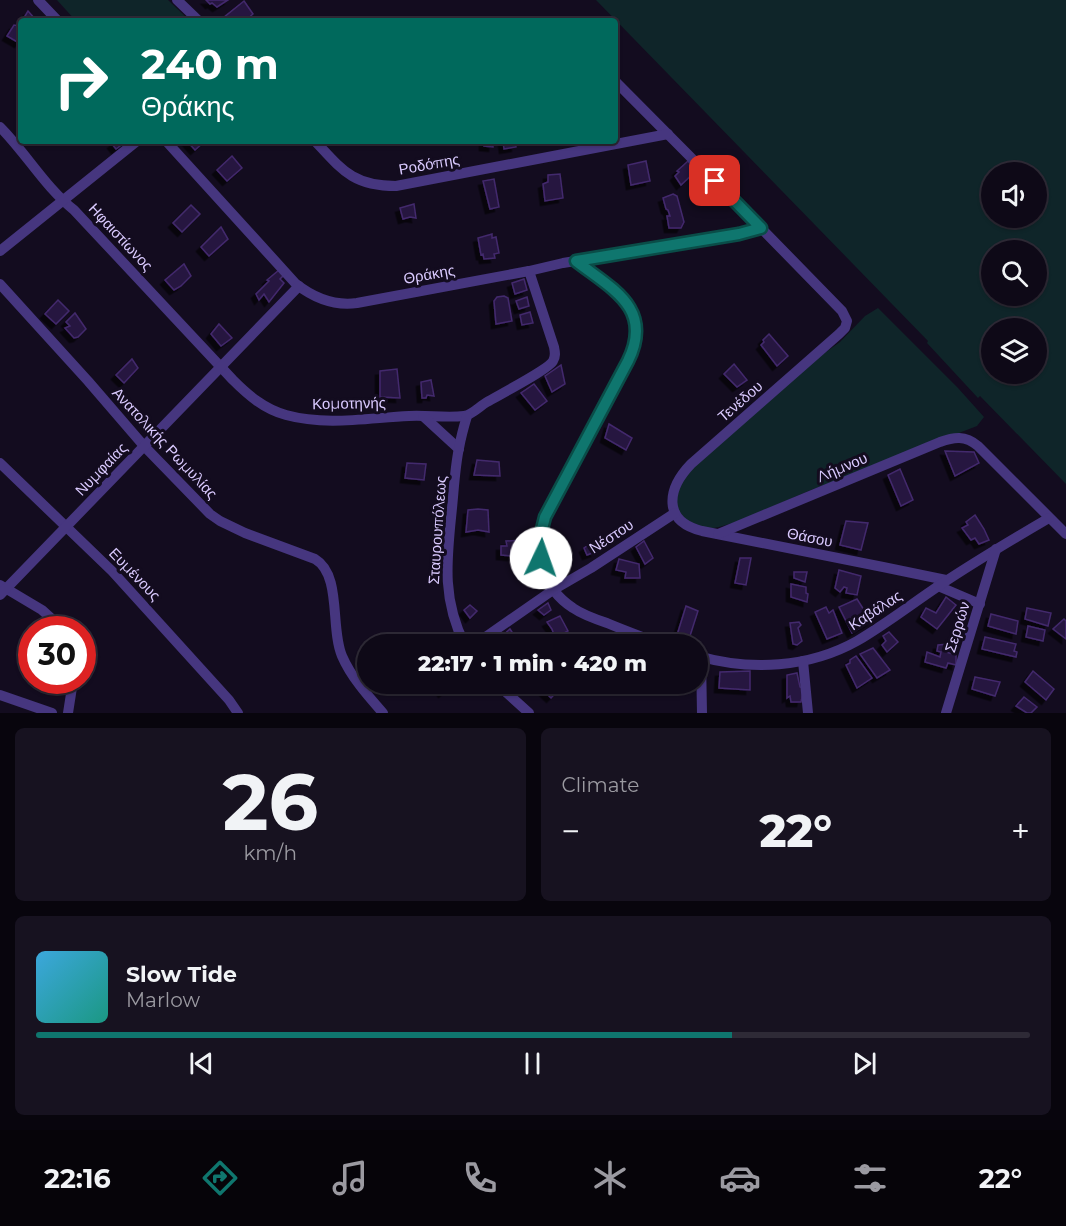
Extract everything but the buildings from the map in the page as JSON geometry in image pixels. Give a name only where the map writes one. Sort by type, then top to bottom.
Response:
[{"type":"street","points":[[38,0],[54,18]]},
{"type":"street","points":[[177,0],[196,18]]},
{"type":"street","points":[[618,84],[761,228]]},
{"type":"street","name":"Ηφαιστίωνος","points":[[0,127],[63,201],[221,367]]},
{"type":"street","name":"Ροδόπης","points":[[618,144],[668,134]]},
{"type":"street","points":[[0,251],[133,144]]},
{"type":"street","name":"Θράκης","points":[[169,144],[299,286],[313,295],[335,303],[351,304],[576,261],[739,234],[761,228]]},
{"type":"street","name":"Ροδόπης","points":[[318,144],[350,176],[370,183],[396,186],[616,144]]},
{"type":"street","name":"Τενέδου","points":[[675,513],[672,502],[673,491],[686,469],[845,328],[846,321],[842,311],[761,228]]},
{"type":"street","points":[[576,261],[628,304],[635,317],[637,335],[632,354],[549,509],[543,523],[541,558],[545,575],[553,590],[564,602],[578,611],[636,634]]},
{"type":"street","points":[[467,416],[551,364],[555,355],[530,271]]},
{"type":"street","name":"Ανατολικής Ρωμυλίας","points":[[0,284],[144,446],[214,517],[245,533],[315,559],[324,566],[332,584],[337,641],[341,653],[352,675],[383,713]]},
{"type":"street","name":"Νυμφαίας","points":[[2,589],[67,526],[299,286]]},
{"type":"street","name":"Κομοτηνής","points":[[221,367],[255,400],[288,416],[322,421],[467,416]]},
{"type":"street","points":[[423,416],[459,449]]},
{"type":"street","name":"Σταυρουπόλεως","points":[[460,634],[452,613],[447,571],[459,449],[467,416]]},
{"type":"street","name":"Λήμνου","points":[[717,534],[952,438],[964,438],[978,446],[1049,518]]},
{"type":"street","name":"Ευμένους","points":[[0,464],[67,526],[132,592],[238,713]]},
{"type":"street","name":"Νέστου","points":[[490,634],[553,590],[675,513]]},
{"type":"street","name":"Θάσου","points":[[675,513],[679,520],[688,527],[942,583],[980,604]]},
{"type":"street","points":[[1049,518],[1066,534]]},
{"type":"street","name":"Καβάλας","points":[[708,659],[749,665],[781,664],[803,661],[830,653],[856,642],[884,625],[942,583],[1049,518]]},
{"type":"street","name":"Σερρών","points":[[946,713],[996,549]]},
{"type":"street","points":[[2,589],[42,610],[49,616]]},
{"type":"street","points":[[803,661],[808,713]]},
{"type":"street","points":[[69,713],[71,694]]},
{"type":"street","points":[[508,694],[529,713]]},
{"type":"street","points":[[701,694],[702,713]]},
{"type":"street","points":[[0,696],[52,713]]},
{"type":"green space","points":[[57,0],[168,0],[187,18],[73,18]]},
{"type":"green space","points":[[596,0],[1066,0],[1066,484],[980,396],[978,398],[927,343],[928,341],[618,23],[618,18],[614,18]]},
{"type":"green space","points":[[878,308],[984,417],[977,426],[811,490],[736,522],[708,529],[686,520],[676,507],[677,486],[684,474],[816,359],[840,342],[865,316]]},
{"type":"route","points":[[541,558],[540,537],[545,517],[628,361],[637,335],[635,317],[628,304],[576,261],[739,234],[761,228],[715,181]]}]
